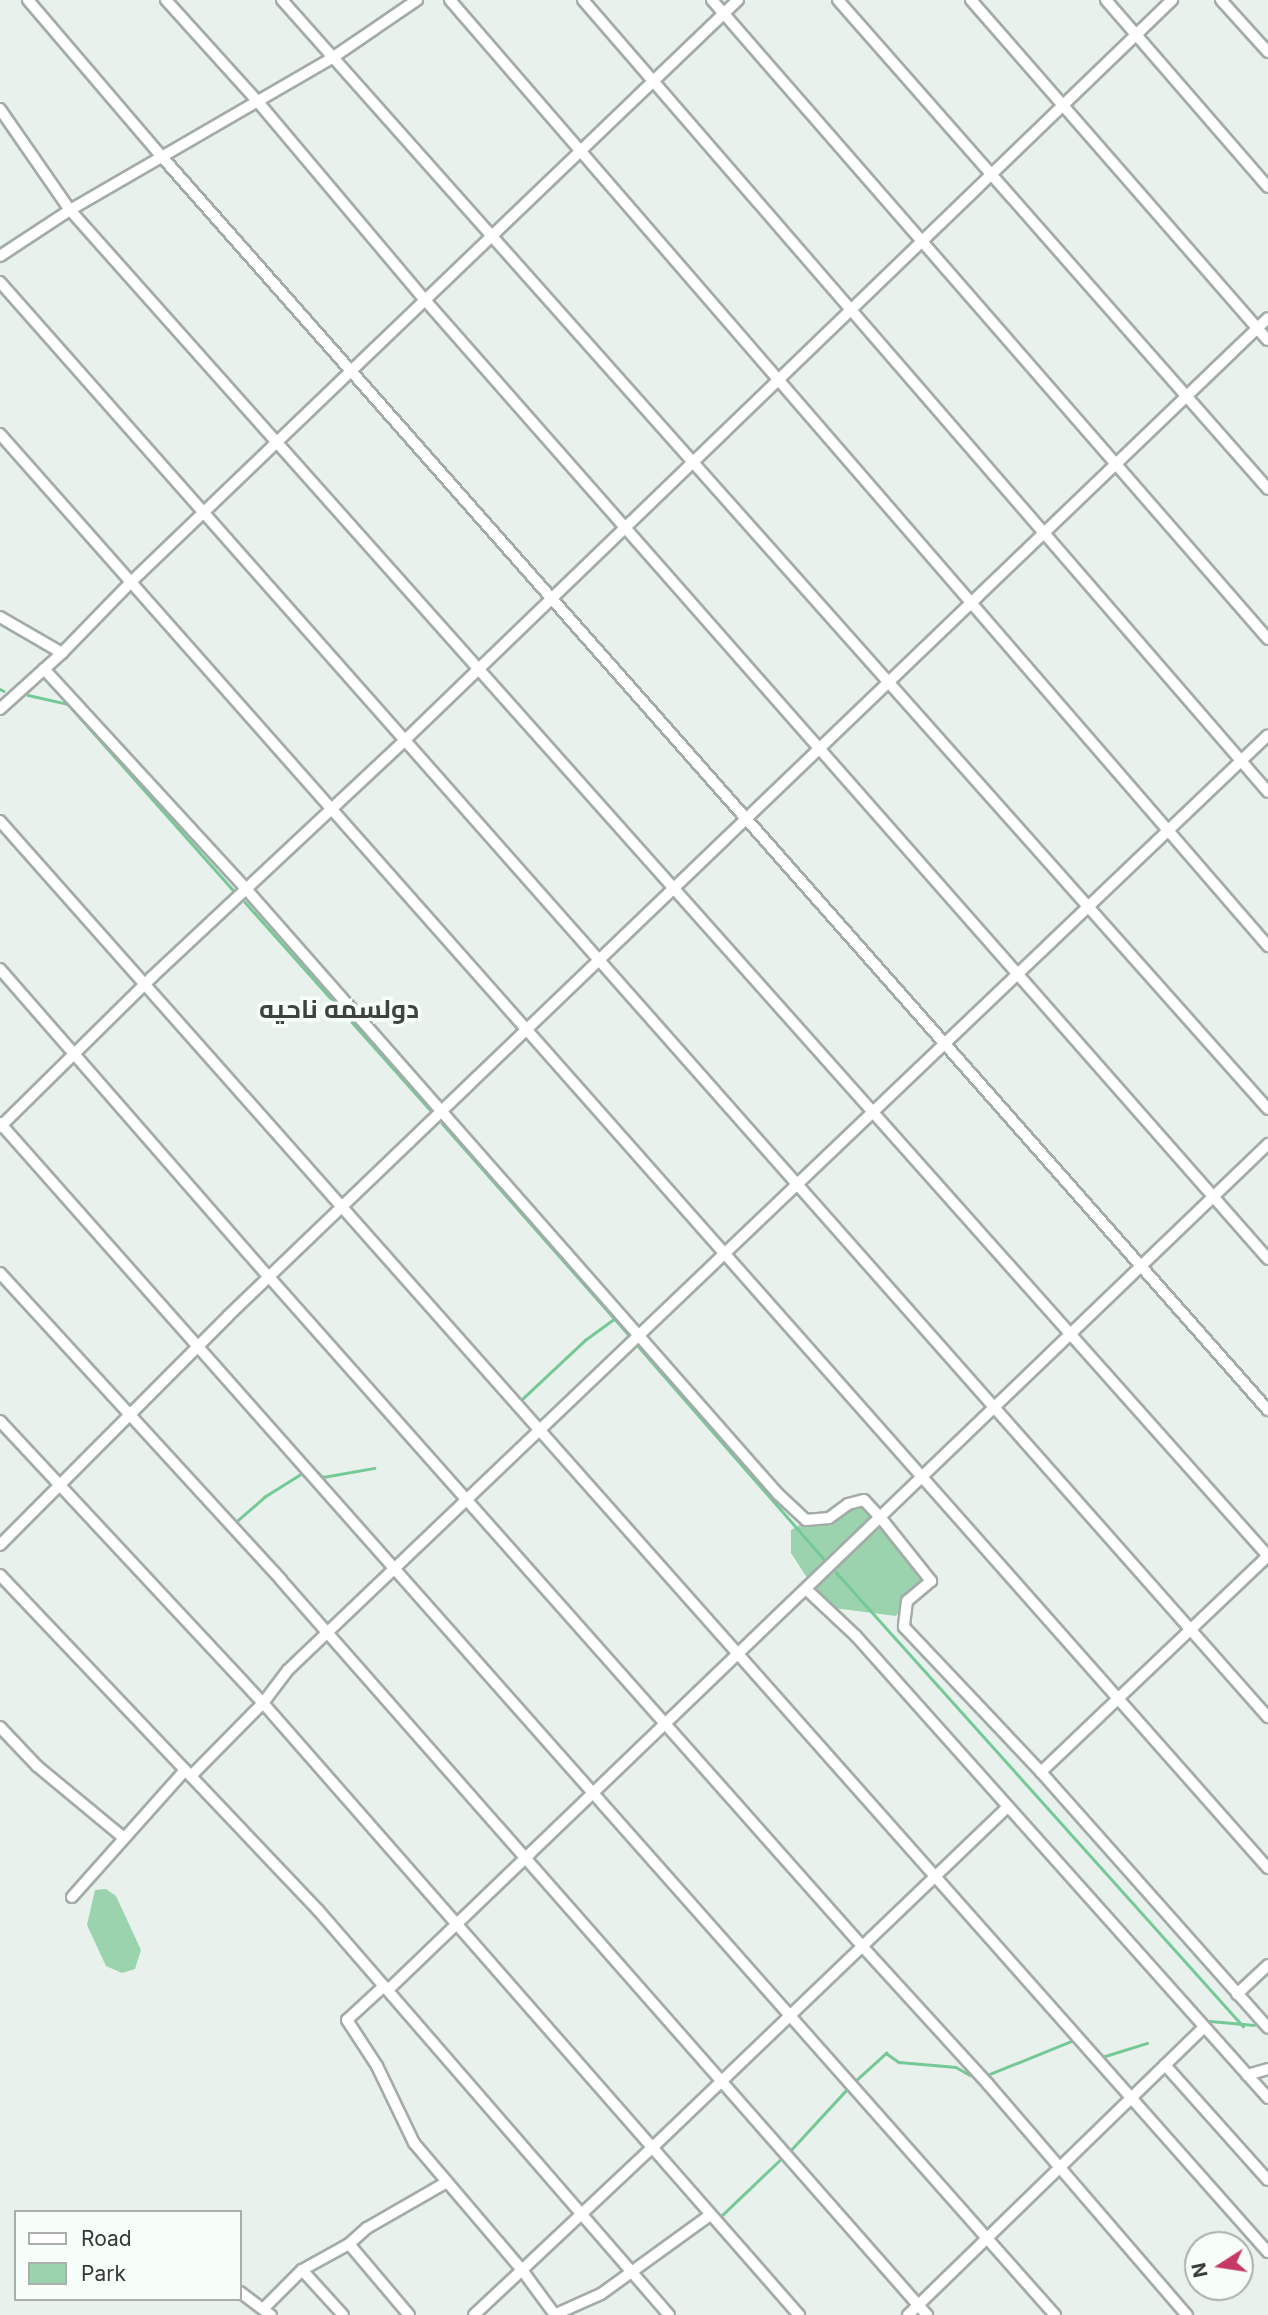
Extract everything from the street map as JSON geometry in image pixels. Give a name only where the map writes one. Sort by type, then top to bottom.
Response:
[{"type":"street","points":[[28,0],[163,158],[1268,1410]]},
{"type":"street","points":[[166,0],[259,103],[425,300],[1268,1259]]},
{"type":"street","points":[[282,0],[1268,1109]]},
{"type":"street","points":[[0,256],[70,210],[259,103],[332,58],[417,0]]},
{"type":"street","points":[[450,0],[974,603],[1268,947]]},
{"type":"street","points":[[583,0],[1268,792]]},
{"type":"street","points":[[712,0],[1268,639]]},
{"type":"street","points":[[0,709],[62,653],[131,582],[738,0]]},
{"type":"street","points":[[838,0],[1268,489]]},
{"type":"street","points":[[971,0],[1268,340]]},
{"type":"street","points":[[1106,0],[1268,187]]},
{"type":"street","points":[[1055,2315],[1,1125],[1172,0]]},
{"type":"street","points":[[1221,0],[1268,52]]},
{"type":"street","points":[[0,109],[70,210],[480,667],[1268,1556],[1041,1772]]},
{"type":"street","points":[[0,282],[1268,1717]]},
{"type":"street","points":[[0,1545],[197,1348],[1268,318]]},
{"type":"street","points":[[0,434],[1268,1868]]},
{"type":"street","points":[[0,617],[62,653]]},
{"type":"street","points":[[44,669],[247,890],[778,1494],[806,1520],[829,1518],[848,1504],[864,1500],[880,1517],[931,1581],[907,1601],[904,1627],[1041,1772],[1268,2028]]},
{"type":"street","points":[[72,1897],[124,1838],[263,1703],[288,1670],[1268,735]]},
{"type":"street","points":[[0,821],[143,986],[166,1007],[1268,2252]]},
{"type":"street","points":[[0,969],[467,1501],[988,2084],[1187,2315]]},
{"type":"street","points":[[710,2215],[601,2294],[554,2315],[522,2270],[414,2143],[377,2066],[347,2020],[456,1924],[593,1794],[1268,1144]]},
{"type":"street","points":[[0,1273],[328,1633],[927,2315]]},
{"type":"street","points":[[0,1421],[263,1703],[799,2315]]},
{"type":"street","points":[[0,1575],[318,1910],[668,2314]]},
{"type":"street","points":[[807,1590],[856,1636],[1268,2098]]},
{"type":"street","points":[[0,1727],[37,1766],[124,1838]]},
{"type":"street","points":[[474,2315],[582,2215],[1007,1807]]},
{"type":"street","points":[[1237,1994],[1268,1965]]},
{"type":"street","points":[[908,2315],[1204,2027]]},
{"type":"street","points":[[1165,2065],[1268,2180]]},
{"type":"street","points":[[1247,2075],[1268,2069]]},
{"type":"street","points":[[242,2294],[268,2313],[302,2270],[349,2244],[367,2228],[447,2182]]},
{"type":"street","points":[[349,2244],[409,2315]]},
{"type":"street","points":[[302,2270],[343,2315]]},
{"type":"green space","points":[[864,1506],[924,1581],[896,1616],[826,1607],[791,1553],[791,1530],[800,1525],[831,1521],[851,1507]]},
{"type":"green space","points":[[106,1889],[116,1896],[141,1950],[135,1969],[122,1973],[106,1966],[87,1925],[95,1890]]},
{"type":"waterway","points":[[0,689],[4,691]]},
{"type":"waterway","points":[[28,695],[68,704],[234,891]]},
{"type":"waterway","points":[[245,902],[433,1113]]},
{"type":"waterway","points":[[442,1123],[629,1335]]},
{"type":"waterway","points":[[519,1402],[585,1340],[614,1319]]},
{"type":"waterway","points":[[639,1347],[826,1561]]},
{"type":"waterway","points":[[238,1520],[264,1497],[312,1467],[323,1477],[374,1468]]},
{"type":"waterway","points":[[836,1572],[1243,2026]]},
{"type":"waterway","points":[[1210,2021],[1254,2025]]},
{"type":"waterway","points":[[985,2076],[1071,2041]]},
{"type":"waterway","points":[[1089,2043],[1102,2057],[1147,2043]]},
{"type":"waterway","points":[[853,2083],[886,2053],[899,2062],[956,2067],[970,2075]]},
{"type":"waterway","points":[[789,2152],[849,2087]]},
{"type":"waterway","points":[[718,2219],[784,2156]]},
{"type":"district","name":"دولسمه ناحیه","points":[[339,1009]]}]
